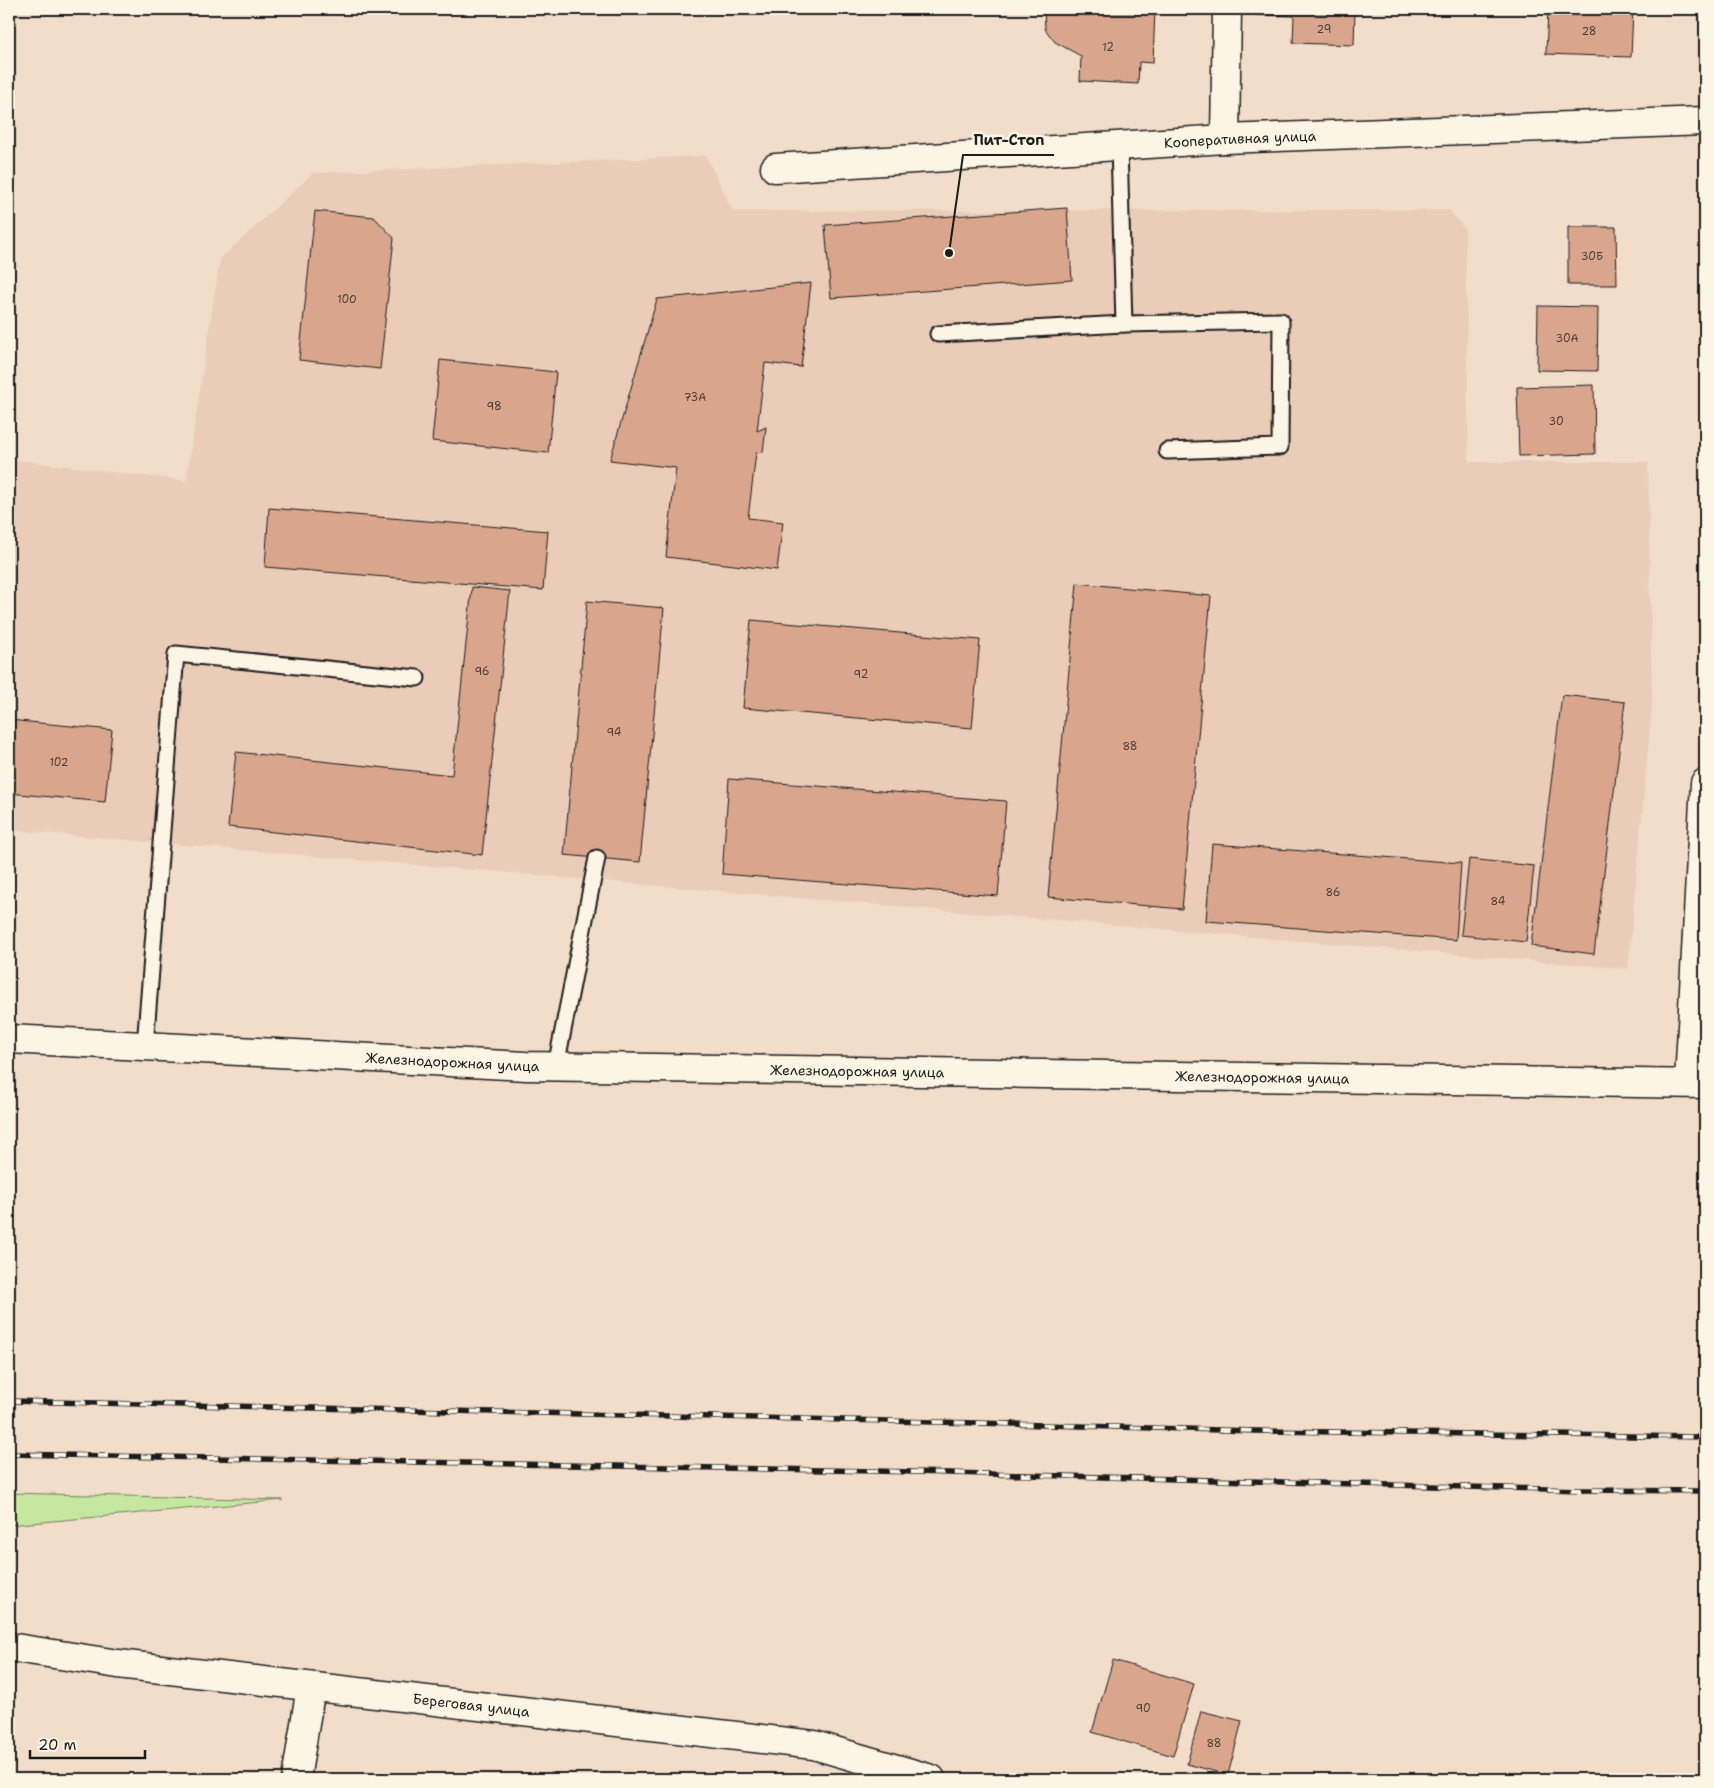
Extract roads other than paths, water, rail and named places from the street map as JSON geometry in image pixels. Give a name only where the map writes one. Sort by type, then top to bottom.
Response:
[{"type":"street","points":[[1225,139],[1227,9]]},
{"type":"street","points":[[1705,117],[1705,122]]},
{"type":"street","name":"Кооперативная улица","points":[[775,168],[1225,139],[1705,122]]},
{"type":"street","points":[[1697,1084],[1705,783]]},
{"type":"street","name":"Железнодорожная улица","points":[[9,1039],[556,1066],[1697,1084]]},
{"type":"street","name":"Береговая улица","points":[[9,1647],[118,1664],[814,1745],[904,1776],[931,1779]]},
{"type":"street","points":[[296,1779],[311,1687]]},
{"type":"lane","points":[[1119,146],[1124,324]]},
{"type":"lane","points":[[938,334],[1124,324],[1281,320],[1280,448],[1167,451]]},
{"type":"lane","points":[[145,1046],[176,654],[417,678]]},
{"type":"lane","points":[[556,1066],[598,858]]},
{"type":"railway","points":[[9,1401],[1256,1431],[1705,1437]]},
{"type":"railway","points":[[9,1454],[876,1471],[1582,1490],[1705,1491]]},
{"type":"place","name":"Пит-Стоп","points":[[949,253]]}]
